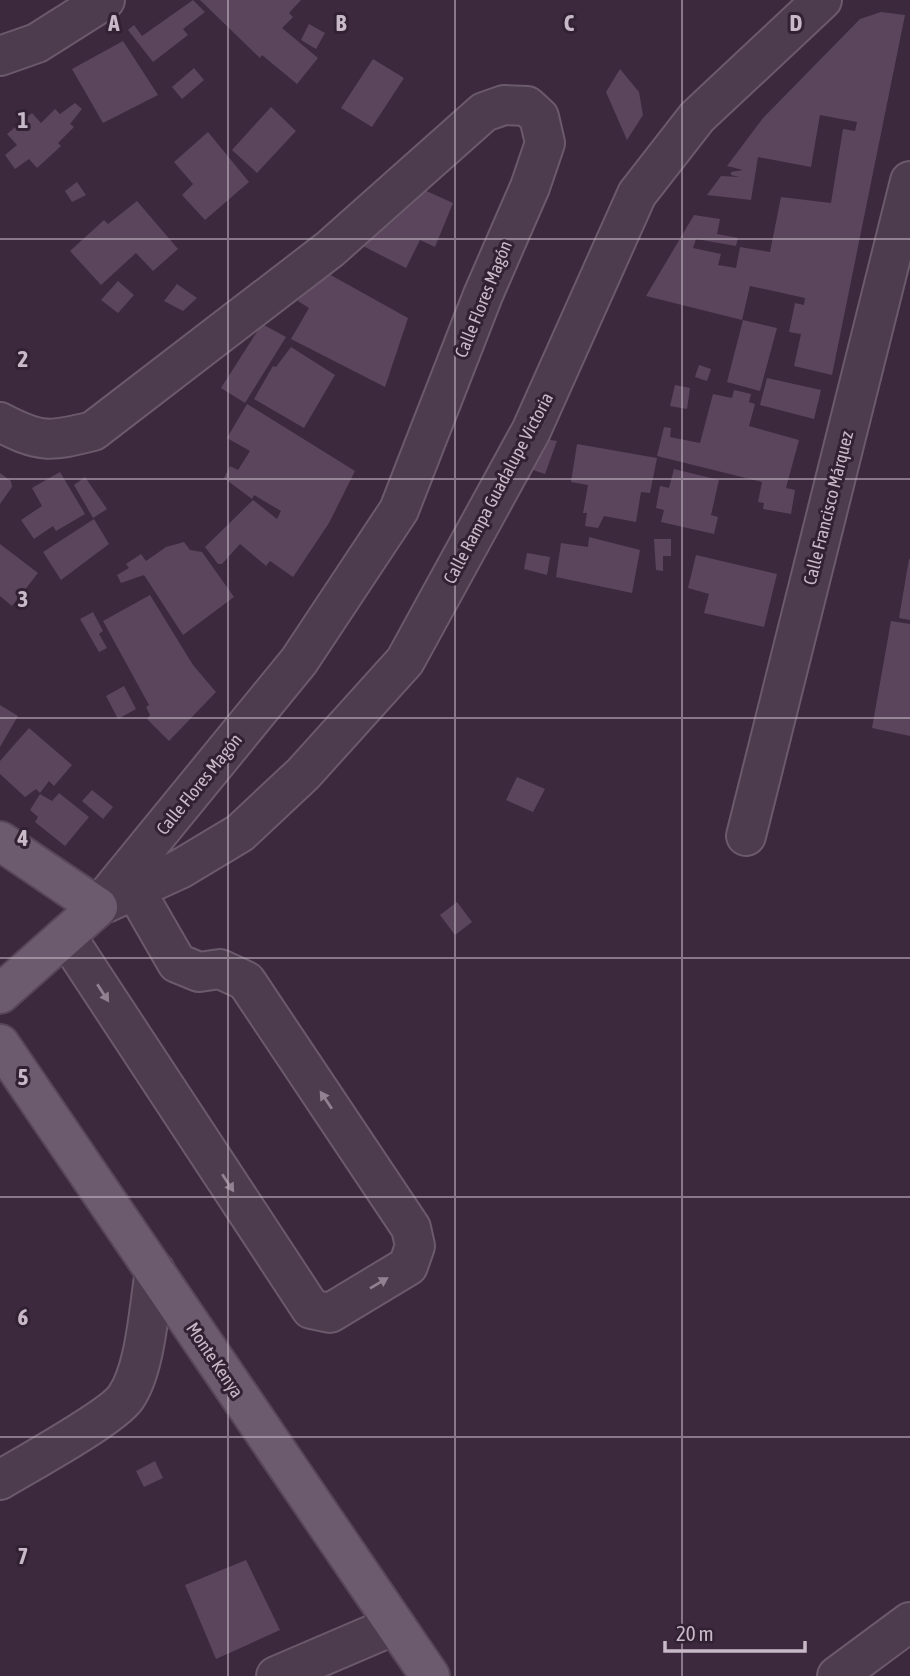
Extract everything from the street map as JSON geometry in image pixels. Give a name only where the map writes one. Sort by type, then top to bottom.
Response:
[{"type":"main road","points":[[0,841],[98,906]]},
{"type":"main road","name":"Calle Flores Magón","points":[[0,993],[98,906]]},
{"type":"main road","name":"Monte Kenya","points":[[0,1044],[430,1676]]},
{"type":"street","points":[[0,57],[37,43],[104,0]]},
{"type":"street","name":"Calle Rampa Guadalupe Victoria","points":[[98,906],[180,869],[240,833],[303,774],[405,661],[531,431],[637,194],[697,117],[822,0]]},
{"type":"street","name":"Calle Flores Magón","points":[[0,422],[22,433],[54,441],[93,431],[330,249],[484,112],[504,106],[527,106],[539,117],[545,143],[530,187],[483,295],[400,510],[299,661],[98,906]]},
{"type":"street","name":"Calle Francisco Márquez","points":[[746,836],[910,181]]},
{"type":"street","points":[[66,936],[311,1309],[330,1313],[408,1266],[415,1246],[411,1228],[246,981],[220,969],[199,972],[177,963],[135,890]]},
{"type":"street","points":[[0,1480],[89,1425],[126,1398],[139,1364],[155,1271]]},
{"type":"street","points":[[837,1676],[910,1622]]},
{"type":"street","points":[[276,1676],[395,1625]]},
{"type":"building","points":[[193,0],[205,12],[183,29],[188,35],[153,62],[128,30],[134,25],[142,36]]},
{"type":"building","points":[[200,0],[301,0],[289,13],[293,17],[282,28],[318,58],[297,84],[262,55],[260,58]]},
{"type":"building","points":[[881,12],[905,15],[832,375],[794,366],[801,334],[789,332],[795,303],[804,305],[805,298],[750,286],[742,320],[646,296],[694,215],[720,219],[717,234],[738,238],[736,246],[696,239],[693,248],[721,254],[718,265],[736,268],[740,247],[770,252],[781,197],[831,203],[843,129],[855,131],[857,122],[820,115],[811,167],[758,157],[751,200],[707,195],[721,176],[740,177],[731,175],[731,172],[743,170],[727,166],[763,118],[860,19]]},
{"type":"building","points":[[309,24],[325,33],[316,49],[301,40]]},
{"type":"building","points":[[123,41],[158,95],[103,123],[72,69]]},
{"type":"building","points":[[373,59],[404,78],[372,127],[341,108]]},
{"type":"building","points":[[194,68],[204,80],[182,99],[172,87]]},
{"type":"building","points":[[620,69],[639,92],[643,115],[627,140],[606,92]]},
{"type":"building","points":[[75,103],[82,109],[70,124],[74,127],[58,143],[61,146],[37,168],[29,159],[15,169],[5,155],[17,145],[7,134],[32,113],[41,123],[55,109],[60,114]]},
{"type":"building","points":[[271,107],[296,131],[257,173],[232,150]]},
{"type":"building","points":[[208,132],[249,182],[205,220],[182,195],[193,184],[174,162]]},
{"type":"building","points":[[77,182],[86,195],[72,202],[65,191]]},
{"type":"building","points":[[411,184],[453,203],[435,247],[420,240],[406,268],[363,246],[379,216]]},
{"type":"building","points":[[137,201],[178,249],[153,271],[136,253],[101,285],[70,251],[104,220],[108,224]]},
{"type":"building","points":[[318,268],[408,318],[385,387],[291,339],[309,308],[298,301]]},
{"type":"building","points":[[118,281],[134,295],[118,313],[101,300]]},
{"type":"building","points":[[177,284],[197,298],[183,311],[164,301]]},
{"type":"building","points":[[743,320],[777,328],[760,391],[727,382]]},
{"type":"building","points":[[262,324],[286,337],[245,403],[221,388]]},
{"type":"building","points":[[291,347],[335,375],[304,428],[254,399],[273,366],[276,367]]},
{"type":"building","points":[[699,365],[711,369],[707,381],[695,377]]},
{"type":"building","points":[[767,378],[821,390],[814,419],[760,405]]},
{"type":"building","points":[[675,385],[690,388],[687,409],[670,406]]},
{"type":"building","points":[[734,390],[751,394],[749,402],[755,404],[749,426],[799,440],[786,488],[795,490],[791,514],[763,509],[764,503],[758,502],[762,482],[657,456],[664,427],[671,428],[670,437],[700,443],[713,394],[732,398]]},
{"type":"building","points":[[247,404],[355,471],[329,523],[293,577],[270,561],[266,566],[240,544],[222,564],[218,564],[205,547],[253,500],[277,519],[281,511],[254,495],[252,499],[224,478],[230,466],[238,470],[250,451],[227,438]]},
{"type":"building","points":[[532,437],[557,441],[545,474],[518,465]]},
{"type":"building","points":[[577,444],[657,458],[650,493],[641,492],[636,522],[604,516],[598,528],[585,526],[587,513],[583,513],[588,485],[571,482]]},
{"type":"building","points":[[674,469],[719,480],[711,515],[718,517],[714,534],[661,522],[664,510],[656,508],[660,486],[669,488]]},
{"type":"building","points":[[60,472],[85,514],[56,531],[53,526],[34,539],[21,520],[42,506],[32,488]]},
{"type":"building","points":[[0,473],[11,481],[12,487],[0,504]]},
{"type":"building","points":[[85,477],[107,509],[93,518],[74,485]]},
{"type":"building","points":[[94,519],[109,544],[61,580],[43,552]]},
{"type":"building","points":[[589,537],[640,550],[632,593],[556,577],[561,543],[588,547]]},
{"type":"building","points":[[654,539],[671,539],[671,556],[663,556],[663,571],[656,570]]},
{"type":"building","points":[[184,542],[190,550],[202,552],[234,597],[183,635],[144,575],[121,583],[117,575],[129,568],[126,564],[141,554],[146,561],[166,547]]},
{"type":"building","points":[[0,544],[38,573],[12,606],[0,596]]},
{"type":"building","points":[[527,553],[550,557],[547,575],[524,569]]},
{"type":"building","points":[[696,555],[777,574],[764,627],[704,613],[709,594],[688,588]]},
{"type":"building","points":[[910,559],[910,620],[899,618]]},
{"type":"building","points":[[150,595],[193,665],[216,692],[169,741],[147,719],[150,715],[146,707],[149,705],[103,621]]},
{"type":"building","points":[[93,612],[103,631],[99,634],[107,648],[99,652],[80,619]]},
{"type":"building","points":[[891,621],[910,624],[910,736],[872,728]]},
{"type":"building","points":[[124,686],[136,709],[118,719],[106,696]]},
{"type":"building","points":[[0,705],[18,716],[0,747]]},
{"type":"building","points":[[29,728],[72,765],[54,786],[49,781],[40,793],[36,789],[25,797],[0,774],[0,761]]},
{"type":"building","points":[[517,777],[545,789],[533,812],[506,800]]},
{"type":"building","points":[[92,790],[113,807],[103,819],[82,801]]},
{"type":"building","points":[[59,793],[89,817],[65,846],[35,822],[38,817],[30,810],[40,794],[52,801]]},
{"type":"building","points":[[457,902],[472,922],[455,935],[440,915]]},
{"type":"building","points":[[155,1461],[163,1478],[144,1487],[136,1471]]},
{"type":"building","points":[[246,1560],[280,1630],[216,1659],[185,1585]]}]
